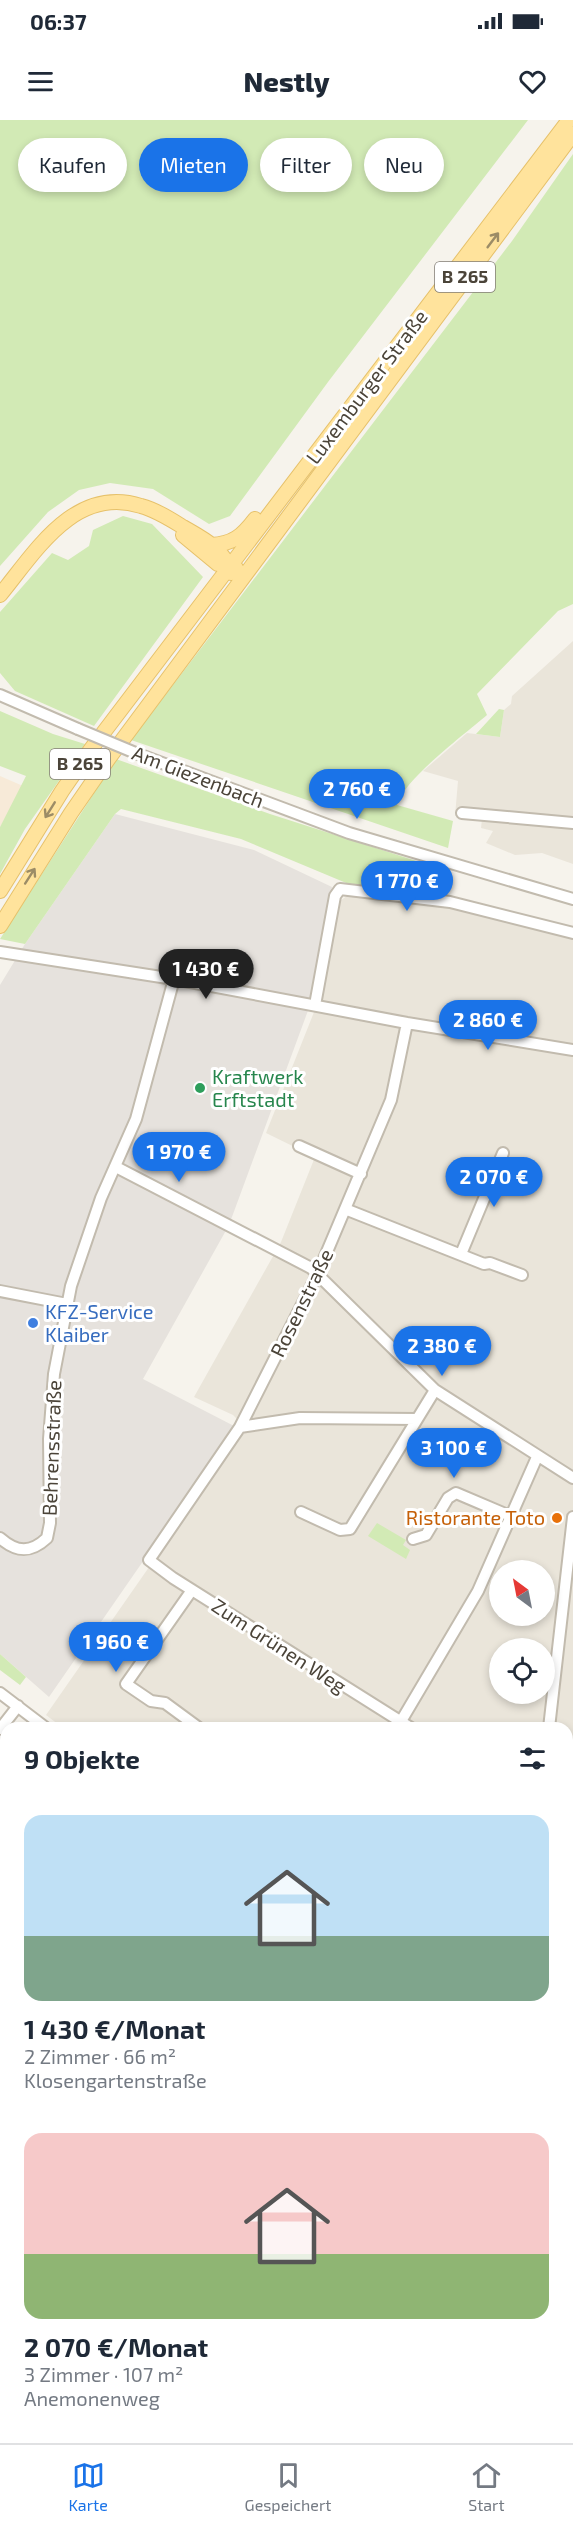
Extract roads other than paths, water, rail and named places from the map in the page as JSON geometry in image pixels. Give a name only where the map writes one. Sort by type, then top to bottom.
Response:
[{"type":"main road","name":"Luxemburger Straße","points":[[230,568],[569,120]]},
{"type":"main road","name":"Luxemburger Straße","points":[[298,505],[573,134]]},
{"type":"main road","points":[[208,549],[242,536],[406,321],[443,287]]},
{"type":"main road","points":[[0,595],[51,533],[86,508],[107,501],[123,502],[150,509],[208,549],[218,564],[230,568],[244,565],[277,524],[298,505]]},
{"type":"main road","name":"B 265","points":[[0,926],[71,813],[136,720],[298,505]]},
{"type":"main road","name":"B 265","points":[[205,600],[211,576],[208,549]]},
{"type":"main road","points":[[71,813],[84,785],[130,714],[229,583],[230,568]]},
{"type":"main road","name":"B 265","points":[[0,891],[91,749],[230,568]]},
{"type":"street","name":"Am Giezenbach","points":[[0,695],[138,754],[350,833],[573,899]]},
{"type":"street","points":[[462,813],[573,823]]},
{"type":"street","points":[[315,1005],[335,896],[340,889],[450,902],[573,933]]},
{"type":"street","points":[[5,952],[174,979],[407,1023],[573,1050]]},
{"type":"street","name":"Behrensstraße","points":[[0,1538],[20,1551],[31,1550],[47,1538],[50,1523],[49,1439],[54,1374],[71,1286],[101,1198],[136,1119],[174,979]]},
{"type":"street","name":"Rosenstraße","points":[[149,1560],[240,1427],[318,1273],[391,1100],[407,1023]]},
{"type":"street","points":[[299,1146],[361,1174]]},
{"type":"street","points":[[461,1254],[502,1153]]},
{"type":"street","points":[[116,1167],[318,1273],[435,1390],[573,1478]]},
{"type":"street","points":[[345,1209],[484,1264],[490,1263],[522,1275]]},
{"type":"street","points":[[0,1291],[67,1304]]},
{"type":"street","points":[[301,1512],[340,1530],[350,1529],[435,1390]]},
{"type":"street","points":[[240,1427],[300,1418],[417,1419]]},
{"type":"street","points":[[405,1722],[478,1591],[537,1456]]},
{"type":"street","points":[[413,1539],[426,1535],[448,1498],[456,1493],[510,1516]]},
{"type":"street","points":[[550,1722],[573,1517]]},
{"type":"street","name":"Zum Grünen Weg","points":[[149,1560],[397,1722]]},
{"type":"street","points":[[191,1722],[165,1703],[151,1701],[126,1684],[192,1590]]},
{"type":"street","points":[[0,1693],[38,1722]]},
{"type":"street","points":[[5,1722],[18,1706]]},
{"type":"place","name":"Kraftwerk Erftstadt","points":[[200,1088]]},
{"type":"place","name":"KFZ-Service Klaiber","points":[[33,1323]]},
{"type":"place","name":"Ristorante Toto","points":[[557,1518]]}]
